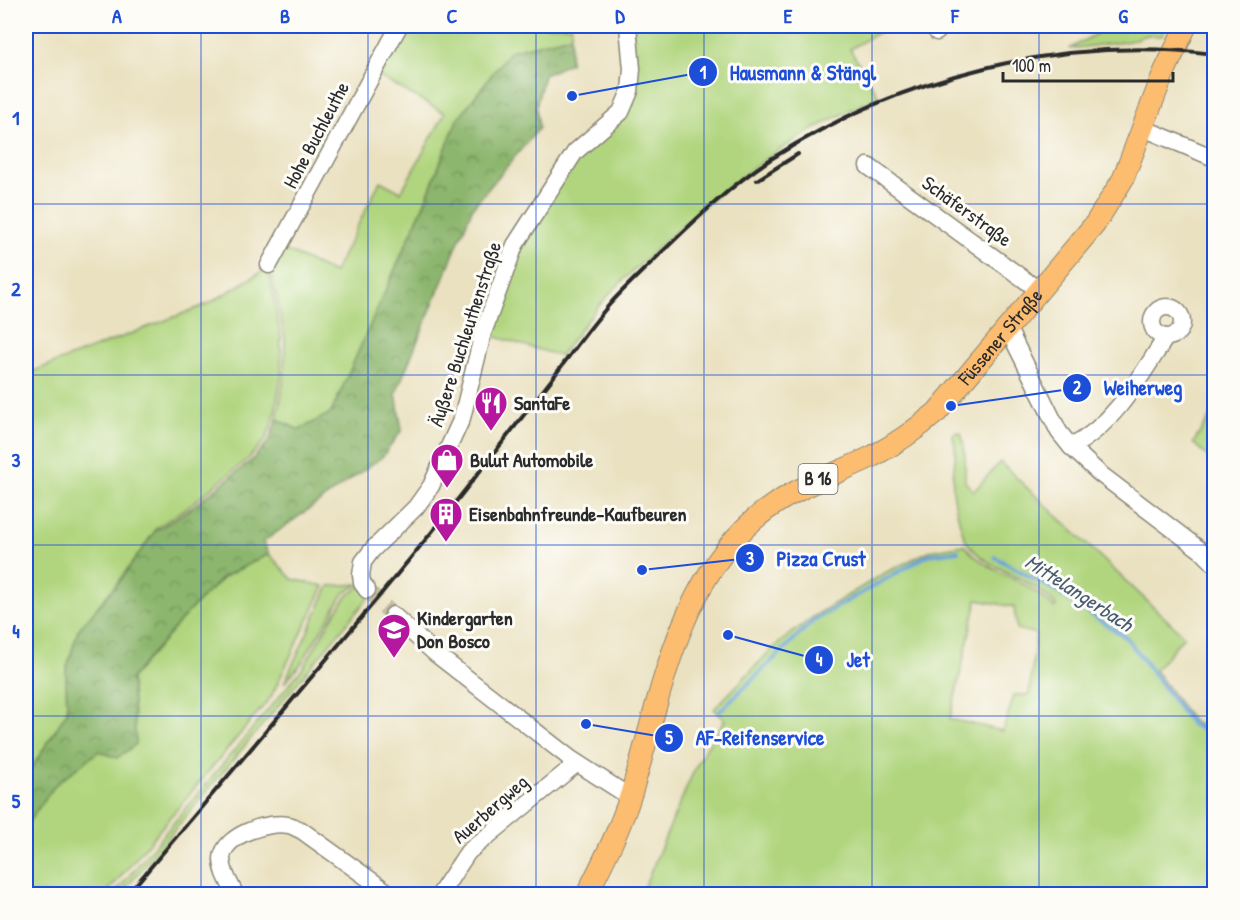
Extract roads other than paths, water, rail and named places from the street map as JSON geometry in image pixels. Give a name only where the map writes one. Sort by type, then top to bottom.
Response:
[{"type":"main road","name":"Füssener Straße","points":[[587,894],[630,797],[682,626],[702,586],[727,549],[762,513],[791,493],[876,454],[923,424],[937,412],[1095,224],[1123,179],[1162,77],[1186,26]]},
{"type":"street","name":"Hohe Buchleuthe","points":[[269,265],[399,26]]},
{"type":"street","name":"Äußere Buchleuthenstraße","points":[[367,590],[362,583],[363,562],[372,549],[417,507],[431,486],[462,418],[483,333],[514,245],[575,152],[621,112],[630,92],[632,69],[628,26]]},
{"type":"street","points":[[1143,128],[1215,158]]},
{"type":"street","name":"Schäferstraße","points":[[868,166],[1040,291]]},
{"type":"street","points":[[1008,329],[1059,432],[1071,447],[1099,473],[1211,552]]},
{"type":"street","points":[[1071,447],[1088,439],[1122,403],[1166,337]]},
{"type":"street","points":[[393,615],[436,654],[576,764],[630,797]]},
{"type":"street","name":"Auerbergweg","points":[[440,894],[468,852],[576,764]]},
{"type":"street","points":[[235,894],[224,871],[222,857],[228,844],[238,836],[263,826],[288,824],[301,830],[390,894]]},
{"type":"waterway","name":"Mittelangerbach","points":[[720,711],[814,620],[928,555],[958,551]]},
{"type":"waterway","name":"Mittelangerbach","points":[[995,557],[1059,593],[1127,638],[1191,724],[1214,736]]},
{"type":"tunnel","points":[[367,590],[393,615]]},
{"type":"railway","points":[[128,894],[431,533],[610,304],[687,228],[742,180],[771,159],[821,130],[874,105],[928,84],[984,68],[1041,57],[1099,51],[1156,50],[1214,54]]},
{"type":"railway","points":[[757,180],[798,154]]},
{"type":"place","name":"Hausmann & Stängl","points":[[572,96]]},
{"type":"place","name":"Weiherweg","points":[[951,406]]},
{"type":"place","name":"SantaFe","points":[[491,432]]},
{"type":"place","name":"Bulut Automobile","points":[[447,489]]},
{"type":"place","name":"Eisenbahnfreunde-Kaufbeuren","points":[[446,543]]},
{"type":"place","name":"Pizza Crust","points":[[642,570]]},
{"type":"place","name":"Jet","points":[[728,635]]},
{"type":"place","name":"Kindergarten Don Bosco","points":[[394,659]]},
{"type":"place","name":"AF-Reifenservice","points":[[586,724]]}]
